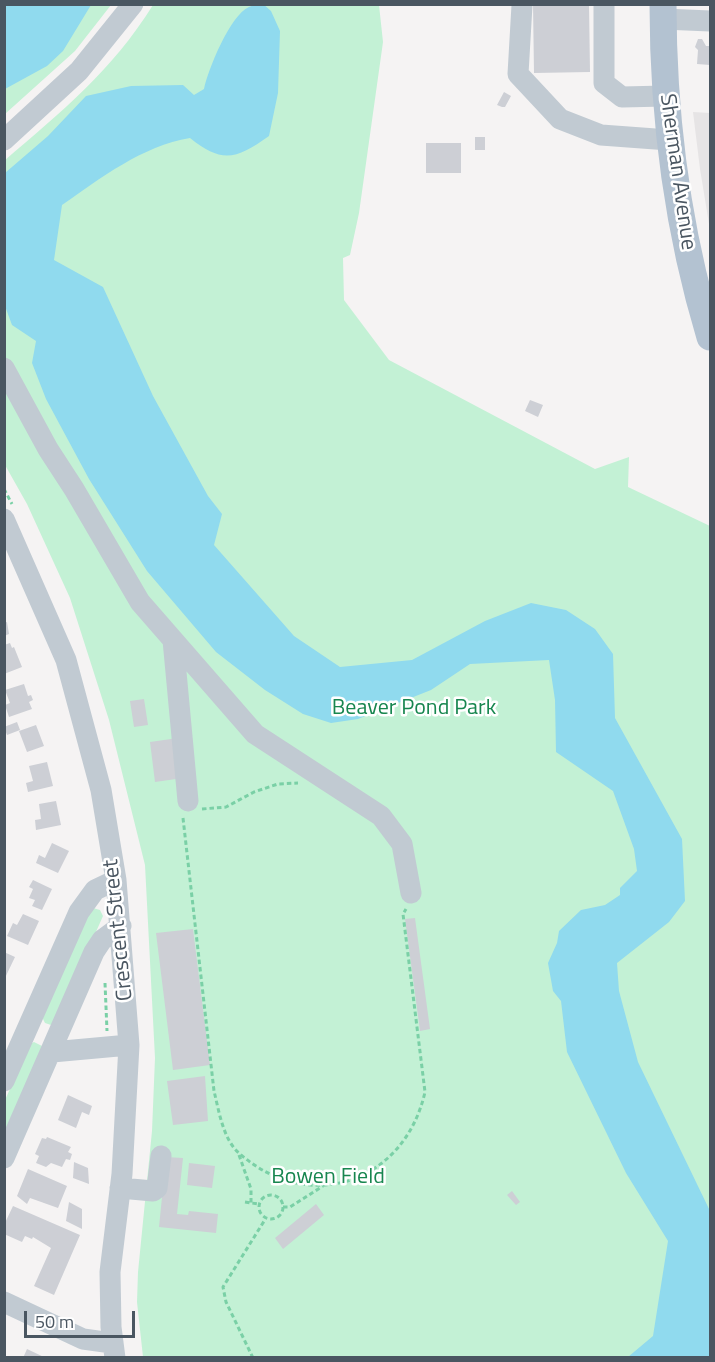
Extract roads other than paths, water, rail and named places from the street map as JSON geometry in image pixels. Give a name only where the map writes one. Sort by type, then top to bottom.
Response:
[{"type":"main road","name":"Sherman Avenue","points":[[663,12],[665,96],[680,221],[696,289],[711,337]]},
{"type":"street","points":[[4,140],[79,72],[133,4]]},
{"type":"street","points":[[604,4],[604,83],[622,97],[665,96]]},
{"type":"street","points":[[522,5],[518,74],[560,119],[601,135],[669,140]]},
{"type":"street","points":[[663,12],[711,21]]},
{"type":"street","points":[[4,368],[140,602],[255,734],[381,816],[402,844],[411,894]]},
{"type":"street","name":"Crescent Street","points":[[4,519],[66,660],[101,790],[116,880],[129,1045],[120,1188],[110,1272],[114,1350]]},
{"type":"street","points":[[173,640],[187,806]]},
{"type":"street","points":[[4,1081],[87,898],[95,890],[116,880]]},
{"type":"street","points":[[5,1153],[55,1045],[94,952],[102,940],[121,926]]},
{"type":"street","points":[[29,1026],[55,1045],[129,1045]]},
{"type":"street","points":[[120,1188],[153,1191],[157,1188],[161,1156]]},
{"type":"street","points":[[4,1302],[83,1339],[114,1350]]},
{"type":"water","points":[[5,4],[91,5],[63,51],[47,66],[5,89]]},
{"type":"water","points":[[263,4],[271,11],[280,31],[278,93],[269,136],[248,150],[230,155],[211,152],[190,138],[155,148],[123,164],[62,205],[54,260],[103,287],[153,396],[208,496],[222,514],[214,545],[294,636],[340,667],[412,660],[485,621],[531,603],[566,610],[595,629],[613,654],[615,718],[682,839],[685,901],[669,922],[617,963],[619,991],[638,1062],[710,1211],[710,1357],[628,1357],[653,1336],[668,1241],[626,1173],[567,1052],[561,1001],[553,991],[548,963],[557,943],[559,931],[581,910],[605,905],[620,895],[620,888],[637,871],[634,849],[613,791],[556,752],[555,700],[549,660],[470,664],[431,690],[358,719],[331,723],[303,714],[265,690],[216,652],[147,571],[89,479],[46,399],[32,363],[36,341],[12,325],[5,306],[5,173],[48,136],[86,96],[131,86],[183,85],[194,95],[204,89],[227,31],[242,12],[254,5]]},
{"type":"park label","name":"Beaver Pond Park","points":[[414,709]]},
{"type":"park label","name":"Bowen Field","points":[[328,1178]]}]
